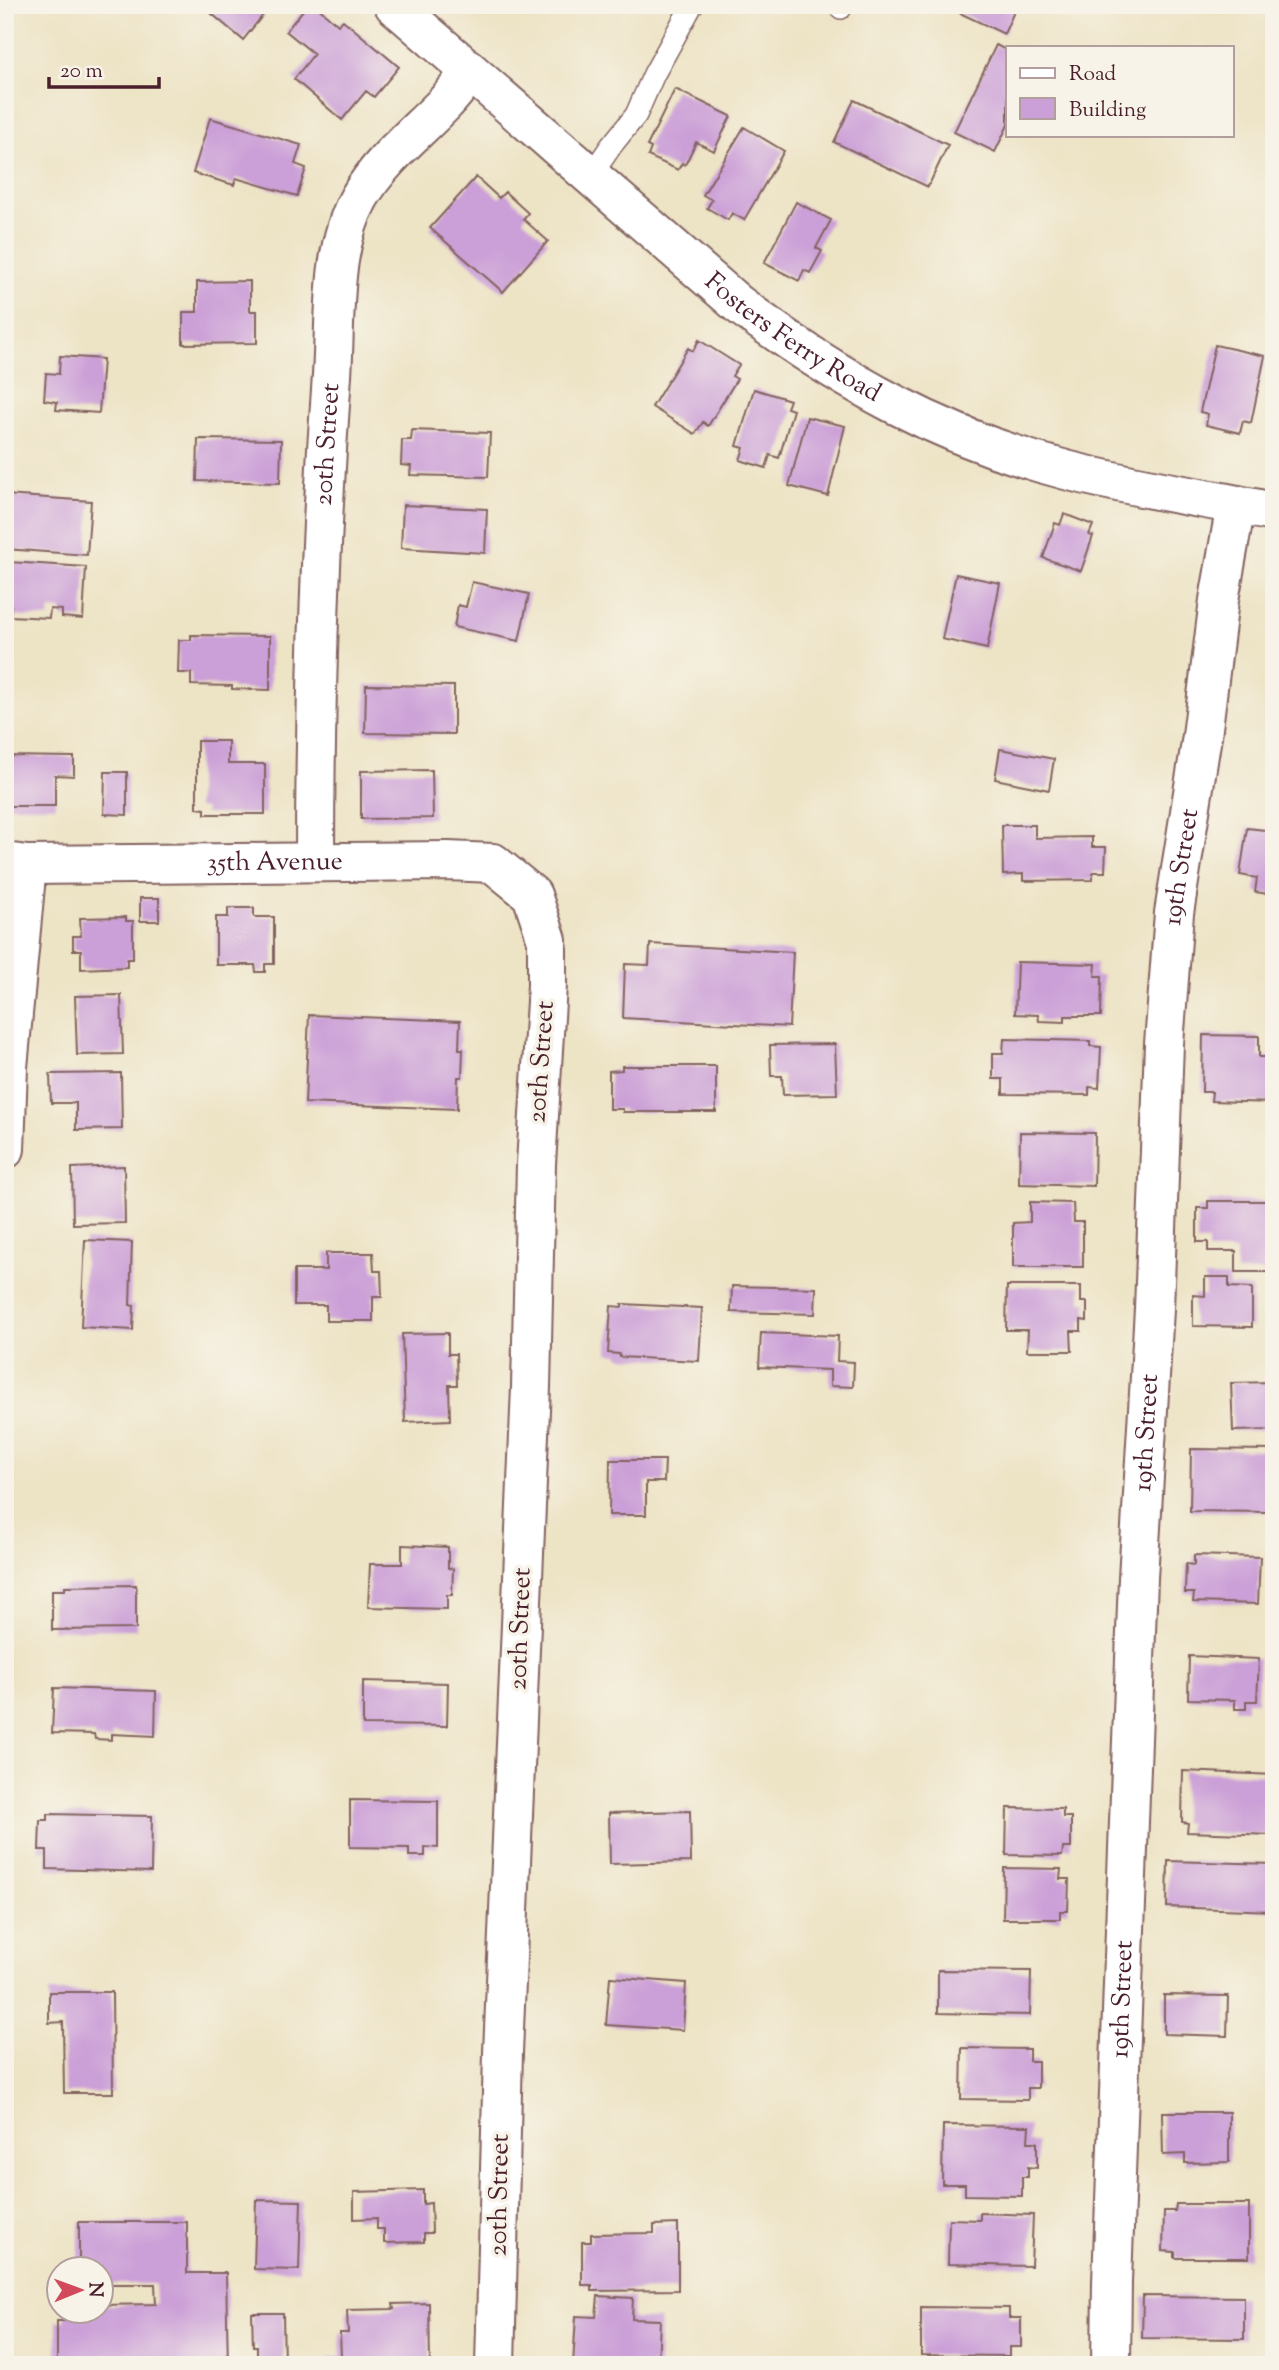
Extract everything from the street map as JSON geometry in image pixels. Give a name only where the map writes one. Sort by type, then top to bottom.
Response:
[{"type":"street","name":"Fosters Ferry Road","points":[[394,5],[738,304],[791,344],[846,379],[957,434],[1066,470],[1274,512]]},
{"type":"street","name":"20th Street","points":[[315,862],[315,728],[324,506],[336,285],[343,239],[359,199],[385,162],[445,103],[471,72]]},
{"type":"street","name":"19th Street","points":[[1111,2365],[1138,1578],[1154,1309],[1164,1044],[1174,913],[1202,736],[1219,600],[1236,505]]},
{"type":"street","name":"35th Avenue","points":[[16,864],[493,863],[532,895]]},
{"type":"street","points":[[5,1149],[16,864]]},
{"type":"street","name":"20th Street","points":[[495,2365],[503,2053],[531,1387],[536,1164],[547,985],[547,940],[532,895]]},
{"type":"lane","points":[[590,177],[636,115],[654,75],[692,5]]},
{"type":"building","points":[[207,5],[271,5],[243,40],[205,8]]},
{"type":"building","points":[[307,5],[315,5],[338,25],[343,20],[399,67],[374,97],[366,91],[342,120],[294,79],[314,54],[286,31]]},
{"type":"building","points":[[943,5],[1017,5],[1004,34]]},
{"type":"building","points":[[996,45],[1006,50],[1006,129],[995,152],[954,132]]},
{"type":"building","points":[[675,89],[731,116],[714,151],[696,142],[685,165],[682,163],[678,170],[648,156],[651,148],[647,146]]},
{"type":"building","points":[[854,100],[948,145],[928,187],[834,142]]},
{"type":"building","points":[[210,118],[301,145],[295,164],[306,168],[297,196],[236,178],[234,185],[193,173]]},
{"type":"building","points":[[744,127],[784,151],[744,220],[732,213],[728,220],[707,208],[712,200],[703,195]]},
{"type":"building","points":[[476,177],[499,198],[505,192],[528,213],[523,219],[548,241],[503,292],[430,228]]},
{"type":"building","points":[[796,202],[831,220],[816,248],[822,251],[810,273],[804,270],[799,281],[764,263]]},
{"type":"building","points":[[250,281],[250,311],[257,311],[257,343],[183,344],[183,312],[197,312],[197,282]]},
{"type":"building","points":[[699,340],[739,365],[732,376],[737,379],[708,426],[703,422],[695,434],[652,407],[688,348],[693,351]]},
{"type":"building","points":[[1215,345],[1265,356],[1251,423],[1243,421],[1240,433],[1206,425],[1208,414],[1200,412]]},
{"type":"building","points":[[60,356],[103,359],[99,413],[56,410],[57,402],[44,400],[46,373],[59,374]]},
{"type":"building","points":[[754,389],[790,400],[787,408],[793,410],[779,458],[770,455],[766,468],[740,460],[744,448],[737,446]]},
{"type":"building","points":[[807,417],[845,426],[828,496],[789,486]]},
{"type":"building","points":[[412,430],[490,433],[488,477],[410,475],[411,466],[401,465],[402,440],[411,440]]},
{"type":"building","points":[[198,439],[281,440],[280,483],[197,481]]},
{"type":"building","points":[[5,495],[91,501],[87,555],[5,549]]},
{"type":"building","points":[[403,505],[487,509],[485,553],[401,548]]},
{"type":"building","points":[[1064,514],[1093,525],[1089,535],[1093,536],[1081,571],[1043,558],[1055,523],[1060,525]]},
{"type":"building","points":[[9,562],[86,567],[83,619],[62,617],[62,610],[50,609],[49,618],[10,616],[11,606],[7,607]]},
{"type":"building","points":[[956,574],[1000,583],[987,649],[942,639]]},
{"type":"building","points":[[472,582],[529,594],[519,641],[454,627],[458,605],[466,607]]},
{"type":"building","points":[[191,635],[270,636],[270,690],[191,685],[191,673],[178,673],[179,640],[191,640]]},
{"type":"building","points":[[366,685],[454,686],[454,734],[365,733]]},
{"type":"building","points":[[197,741],[228,741],[228,764],[265,764],[265,814],[205,814],[205,809],[197,808]]},
{"type":"building","points":[[1000,749],[1054,759],[1049,790],[995,779]]},
{"type":"building","points":[[5,756],[74,757],[74,776],[55,775],[55,806],[5,806]]},
{"type":"building","points":[[432,770],[433,818],[361,819],[361,771]]},
{"type":"building","points":[[105,772],[127,772],[127,815],[104,814]]},
{"type":"building","points":[[1002,825],[1035,825],[1035,838],[1092,837],[1092,847],[1106,847],[1105,872],[1093,872],[1093,880],[1023,881],[1023,874],[1003,875]]},
{"type":"building","points":[[1247,828],[1274,831],[1274,895],[1255,892],[1257,878],[1240,875]]},
{"type":"building","points":[[140,898],[159,898],[159,921],[140,921]]},
{"type":"building","points":[[228,908],[254,908],[254,917],[274,917],[274,964],[265,964],[265,972],[256,972],[255,965],[216,965],[216,917],[228,917]]},
{"type":"building","points":[[126,917],[126,921],[133,921],[133,959],[127,959],[127,967],[81,969],[81,950],[73,950],[73,936],[81,936],[80,918]]},
{"type":"building","points":[[650,944],[793,952],[789,1027],[623,1018],[625,964],[649,965]]},
{"type":"building","points":[[1017,962],[1096,964],[1095,976],[1102,976],[1101,1016],[1065,1016],[1065,1022],[1039,1021],[1038,1015],[1015,1014]]},
{"type":"building","points":[[121,995],[123,1054],[77,1055],[75,996]]},
{"type":"building","points":[[309,1015],[460,1021],[459,1049],[463,1049],[462,1077],[458,1077],[457,1109],[305,1103]]},
{"type":"building","points":[[1203,1035],[1259,1036],[1259,1057],[1274,1057],[1274,1103],[1211,1101],[1212,1092],[1202,1092]]},
{"type":"building","points":[[1004,1039],[1090,1041],[1090,1046],[1101,1047],[1099,1088],[1089,1087],[1089,1095],[1003,1094],[1003,1079],[993,1079],[993,1053],[1003,1053]]},
{"type":"building","points":[[835,1044],[837,1094],[783,1095],[782,1076],[771,1076],[770,1045]]},
{"type":"building","points":[[622,1066],[716,1066],[716,1112],[623,1112],[623,1109],[609,1109],[609,1071],[622,1070]]},
{"type":"building","points":[[121,1073],[122,1129],[76,1130],[76,1103],[51,1103],[50,1074]]},
{"type":"building","points":[[1020,1132],[1095,1133],[1094,1186],[1019,1184]]},
{"type":"building","points":[[124,1166],[125,1223],[73,1224],[72,1168]]},
{"type":"building","points":[[1208,1201],[1272,1201],[1272,1272],[1236,1272],[1236,1251],[1208,1251],[1208,1242],[1197,1242],[1197,1208],[1208,1208]]},
{"type":"building","points":[[1030,1202],[1073,1203],[1074,1222],[1083,1222],[1083,1267],[1013,1267],[1013,1223],[1030,1222]]},
{"type":"building","points":[[85,1240],[132,1242],[130,1305],[134,1306],[133,1330],[81,1327]]},
{"type":"building","points":[[326,1253],[373,1253],[374,1271],[381,1271],[382,1297],[373,1297],[373,1321],[326,1321],[326,1305],[294,1305],[294,1270],[326,1270]]},
{"type":"building","points":[[1205,1277],[1229,1277],[1229,1287],[1252,1288],[1252,1327],[1193,1326],[1193,1295],[1205,1296]]},
{"type":"building","points":[[732,1286],[816,1288],[815,1314],[731,1312]]},
{"type":"building","points":[[1007,1286],[1081,1286],[1081,1302],[1087,1302],[1087,1321],[1081,1320],[1081,1331],[1071,1331],[1072,1351],[1027,1351],[1028,1330],[1006,1330]]},
{"type":"building","points":[[622,1304],[702,1308],[699,1361],[620,1357],[619,1354],[608,1353],[611,1306],[622,1307]]},
{"type":"building","points":[[448,1333],[448,1354],[456,1354],[457,1385],[449,1385],[450,1420],[405,1422],[402,1334]]},
{"type":"building","points":[[761,1333],[838,1336],[837,1361],[854,1362],[853,1387],[830,1386],[830,1370],[759,1367]]},
{"type":"building","points":[[1274,1382],[1274,1430],[1233,1431],[1231,1383]]},
{"type":"building","points":[[1191,1449],[1274,1450],[1274,1490],[1269,1490],[1268,1512],[1190,1511]]},
{"type":"building","points":[[610,1460],[665,1460],[664,1482],[646,1482],[646,1515],[609,1515]]},
{"type":"building","points":[[402,1545],[448,1547],[448,1568],[453,1569],[452,1595],[447,1595],[447,1609],[368,1607],[370,1564],[402,1564]]},
{"type":"building","points":[[1194,1555],[1260,1557],[1258,1604],[1193,1602],[1194,1593],[1185,1593],[1186,1564],[1194,1565]]},
{"type":"building","points":[[136,1585],[136,1629],[52,1630],[52,1590],[65,1590],[65,1586]]},
{"type":"building","points":[[1189,1656],[1259,1659],[1257,1701],[1246,1701],[1246,1709],[1235,1709],[1235,1700],[1188,1699]]},
{"type":"building","points":[[363,1681],[448,1683],[447,1726],[363,1725]]},
{"type":"building","points":[[54,1688],[156,1691],[155,1736],[112,1734],[112,1740],[95,1739],[94,1734],[52,1733]]},
{"type":"building","points":[[1183,1771],[1274,1775],[1274,1835],[1187,1832],[1188,1823],[1182,1822]]},
{"type":"building","points":[[350,1800],[438,1801],[438,1848],[425,1847],[425,1856],[409,1856],[409,1848],[350,1847]]},
{"type":"building","points":[[1007,1808],[1063,1809],[1063,1817],[1071,1817],[1071,1848],[1063,1848],[1062,1856],[1006,1855]]},
{"type":"building","points":[[690,1811],[691,1862],[610,1864],[609,1813]]},
{"type":"building","points":[[48,1814],[152,1816],[151,1872],[47,1869],[47,1850],[39,1850],[40,1820],[48,1820]]},
{"type":"building","points":[[1168,1861],[1274,1864],[1274,1911],[1167,1907]]},
{"type":"building","points":[[1004,1868],[1061,1869],[1060,1879],[1069,1879],[1068,1911],[1060,1911],[1060,1919],[1003,1919]]},
{"type":"building","points":[[938,1970],[1031,1971],[1030,2015],[938,2013]]},
{"type":"building","points":[[610,1977],[686,1983],[683,2030],[606,2025]]},
{"type":"building","points":[[49,1992],[112,1992],[113,2093],[64,2093],[63,2022],[49,2023]]},
{"type":"building","points":[[1164,1995],[1228,1996],[1227,2036],[1164,2034]]},
{"type":"building","points":[[962,2048],[1029,2049],[1029,2061],[1038,2061],[1038,2088],[1028,2088],[1028,2100],[961,2099]]},
{"type":"building","points":[[1162,2112],[1229,2112],[1229,2162],[1185,2163],[1185,2154],[1163,2155]]},
{"type":"building","points":[[943,2125],[1029,2126],[1028,2142],[1037,2142],[1037,2168],[1028,2167],[1028,2177],[1022,2177],[1022,2196],[965,2195],[965,2184],[942,2184]]},
{"type":"building","points":[[423,2190],[423,2204],[431,2203],[432,2233],[424,2233],[424,2242],[384,2243],[384,2229],[377,2229],[377,2218],[354,2219],[354,2192]]},
{"type":"building","points":[[256,2200],[301,2201],[299,2270],[254,2269]]},
{"type":"building","points":[[1176,2204],[1249,2204],[1249,2258],[1175,2258],[1175,2252],[1163,2251],[1164,2211],[1175,2211]]},
{"type":"building","points":[[980,2213],[1033,2215],[1031,2266],[948,2264],[949,2219],[980,2220]]},
{"type":"building","points":[[79,2222],[187,2222],[187,2273],[226,2273],[228,2365],[65,2365],[65,2362],[57,2362],[57,2324],[116,2324],[116,2305],[156,2304],[155,2284],[116,2284],[116,2254],[79,2254]]},
{"type":"building","points":[[678,2224],[678,2290],[592,2291],[592,2285],[582,2285],[582,2242],[591,2242],[591,2234],[654,2233],[654,2225]]},
{"type":"building","points":[[598,2296],[633,2298],[632,2319],[660,2320],[658,2365],[573,2365],[576,2316],[596,2317]]},
{"type":"building","points":[[1143,2296],[1244,2297],[1244,2339],[1142,2338]]},
{"type":"building","points":[[429,2303],[430,2365],[330,2365],[330,2358],[341,2357],[340,2333],[348,2333],[347,2310],[394,2309],[393,2304]]},
{"type":"building","points":[[921,2307],[1009,2308],[1009,2318],[1021,2318],[1021,2347],[1009,2347],[1009,2356],[921,2355]]},
{"type":"building","points":[[252,2313],[283,2313],[284,2365],[257,2365],[257,2346],[253,2346]]}]
